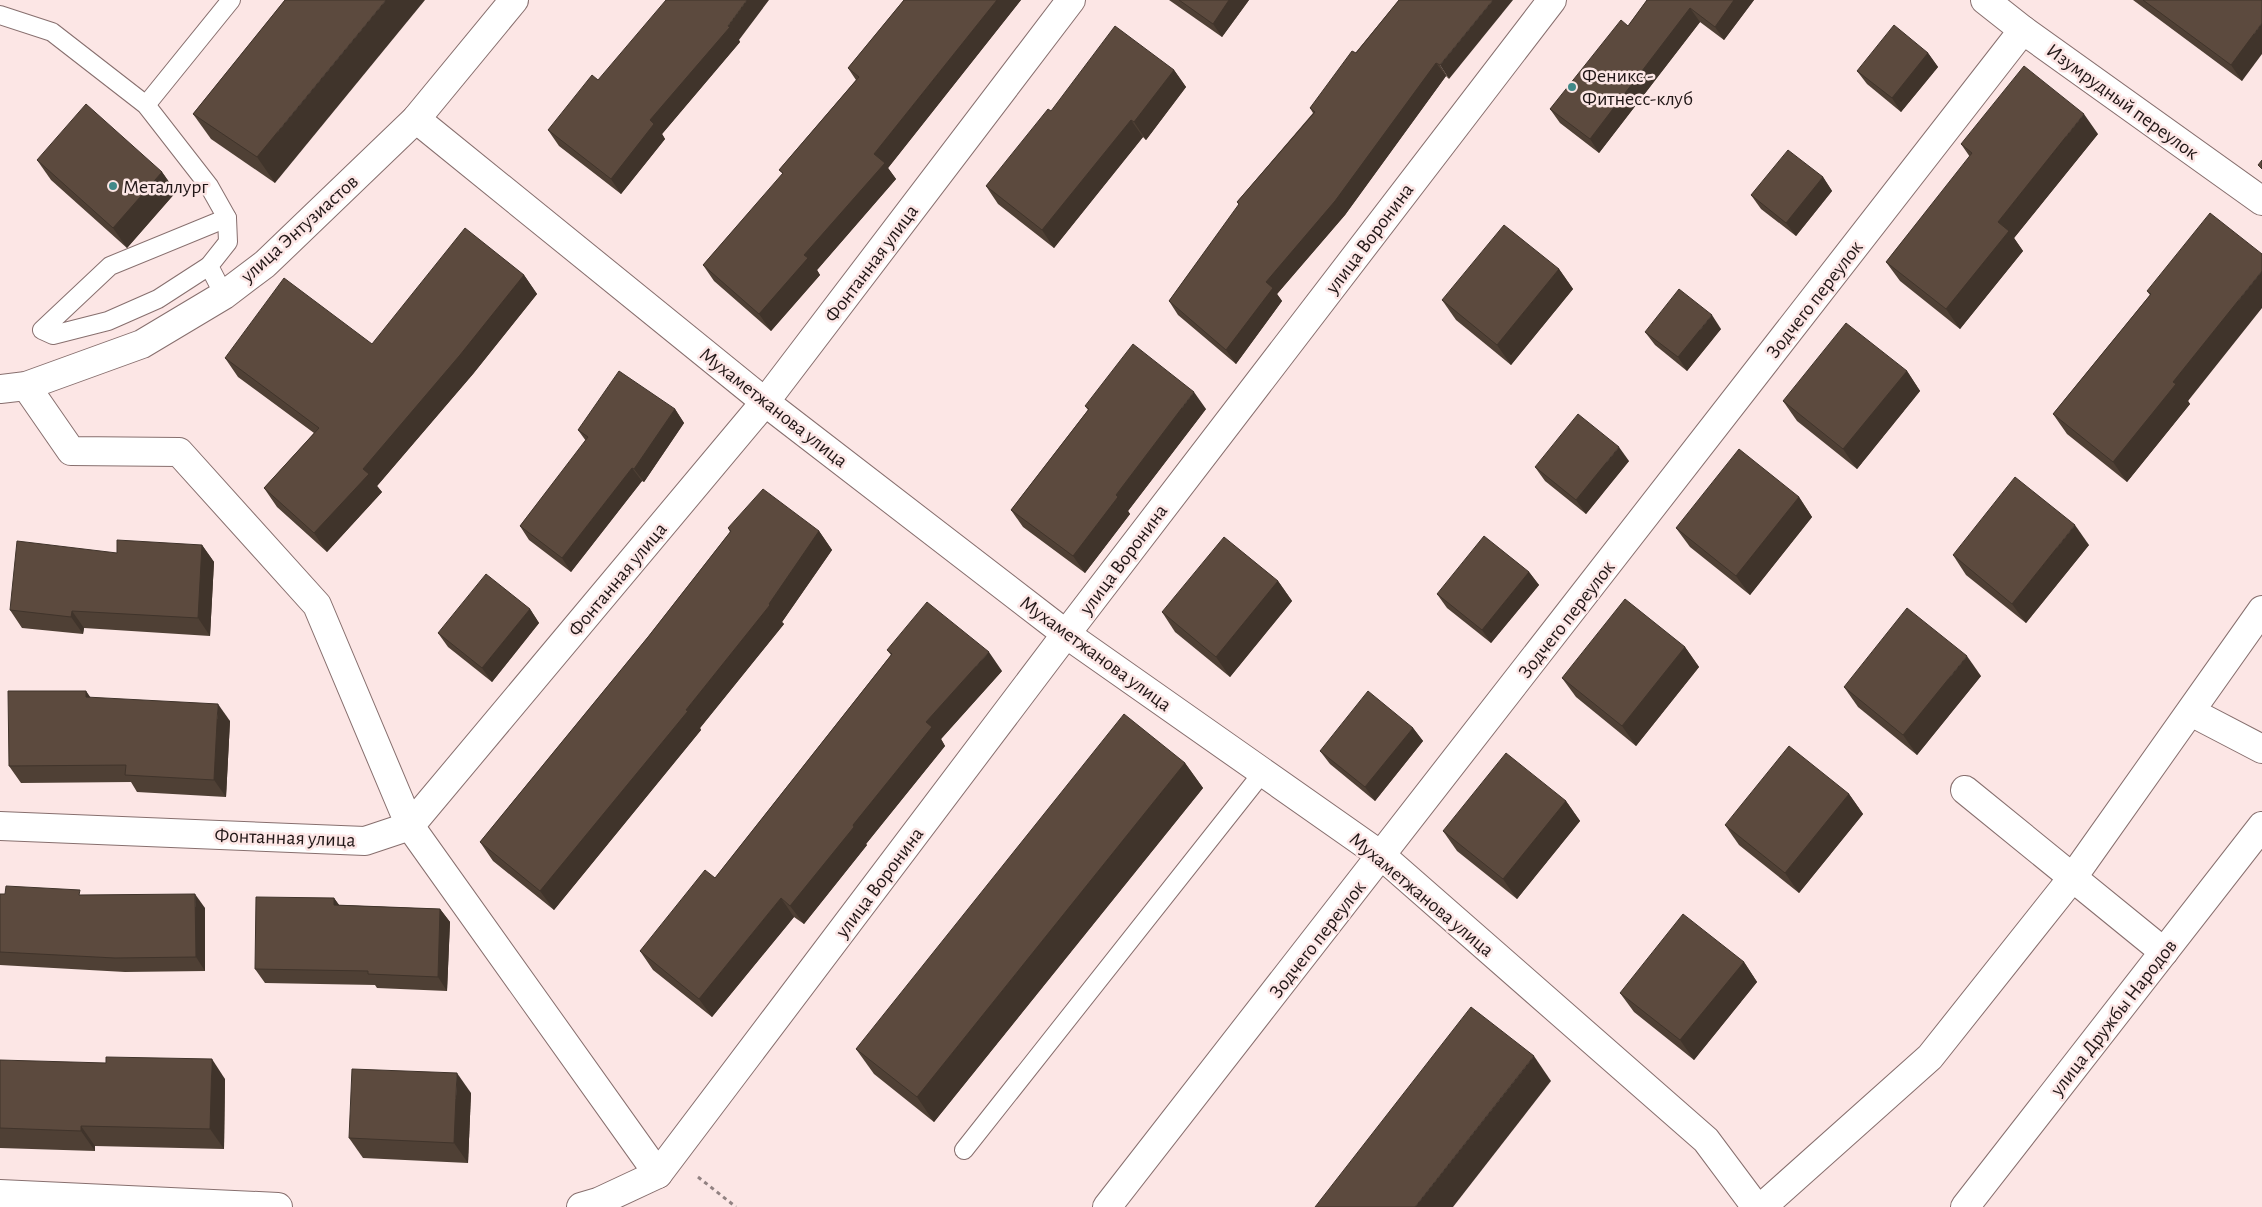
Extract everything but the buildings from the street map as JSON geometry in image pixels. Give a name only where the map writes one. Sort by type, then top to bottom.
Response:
[{"type":"street","name":"улица Энтузиастов","points":[[13,387],[142,344],[224,294],[265,264],[416,119],[514,0]]},
{"type":"street","name":"Фонтанная улица","points":[[0,826],[365,841],[410,826],[766,402],[1071,0]]},
{"type":"street","name":"улица Воронина","points":[[581,1207],[598,1202],[666,1164],[1066,634],[1552,0]]},
{"type":"street","name":"Изумрудный переулок","points":[[1985,0],[2023,30],[2262,201]]},
{"type":"street","name":"Зодчего переулок","points":[[1106,1207],[1382,856],[2023,30]]},
{"type":"street","name":"Мухаметжанова улица","points":[[416,119],[766,402],[1066,634],[1382,856],[1706,1140],[1756,1207]]},
{"type":"street","points":[[13,387],[71,450],[180,452],[317,605],[410,826],[666,1164]]},
{"type":"street","points":[[1762,1207],[1930,1057],[2073,878],[2262,610]]},
{"type":"street","points":[[2191,712],[2262,749]]},
{"type":"street","points":[[1965,790],[2164,952]]},
{"type":"street","name":"улица Дружбы Народов","points":[[1965,1207],[2262,826]]},
{"type":"street","points":[[0,1194],[278,1207]]},
{"type":"lane","points":[[146,105],[231,0]]},
{"type":"lane","points":[[0,15],[52,32],[146,105],[209,186],[227,218],[228,242],[209,266],[158,299],[108,321],[53,335],[42,330],[110,266],[227,218]]},
{"type":"lane","points":[[209,266],[224,294]]},
{"type":"lane","points":[[964,1150],[1263,772]]},
{"type":"path","points":[[666,1164],[709,1187],[736,1207]]},
{"type":"place","name":"Феникс - Фитнесс-клуб","points":[[1572,87]]},
{"type":"place","name":"Металлург","points":[[113,186]]}]
